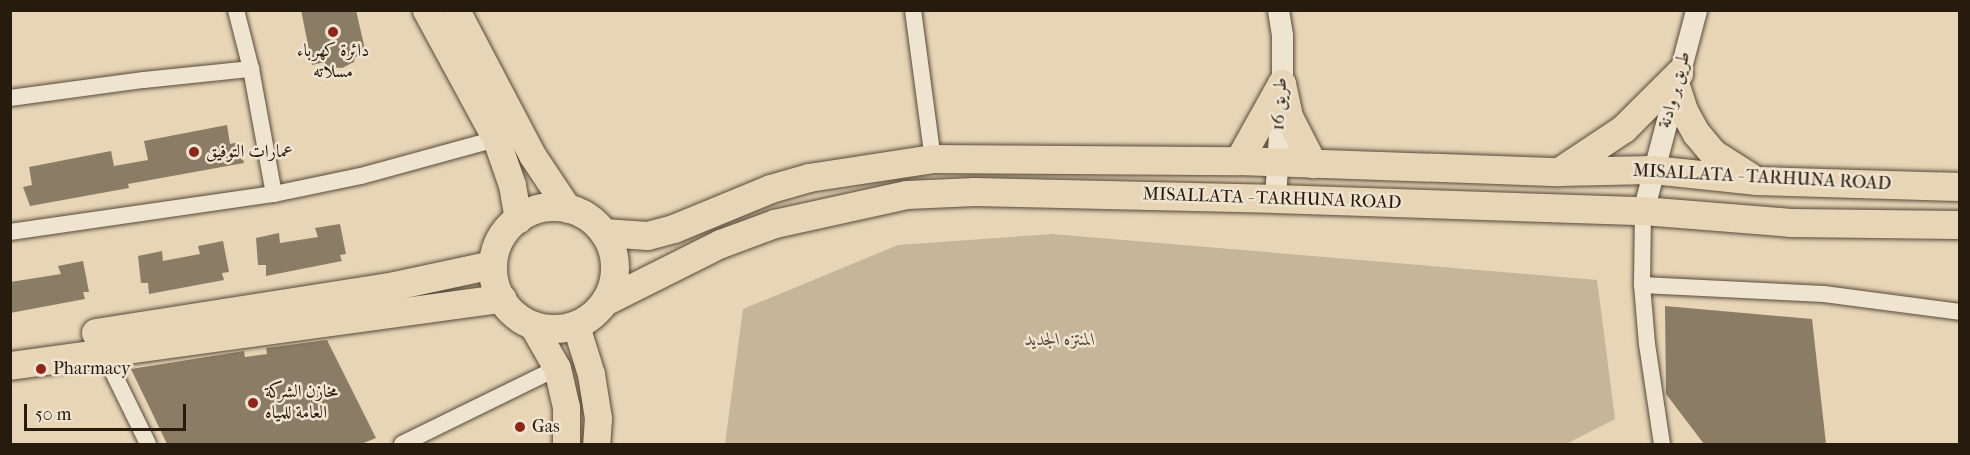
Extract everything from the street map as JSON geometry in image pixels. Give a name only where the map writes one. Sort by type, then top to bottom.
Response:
[{"type":"highway","points":[[1559,172],[1624,129],[1678,80],[1692,126],[1714,154],[1734,170],[1757,181]]},
{"type":"highway","points":[[1239,161],[1282,84]]},
{"type":"highway","points":[[1282,84],[1289,117],[1313,164]]},
{"type":"highway","name":"MISALLATA - TARHUNA ROAD","points":[[604,233],[648,236],[674,229],[771,189],[809,178],[933,159],[1239,161],[1559,172],[1653,170],[1757,181],[1959,187]]},
{"type":"highway","name":"MISALLATA - TARHUNA ROAD","points":[[605,302],[721,244],[775,224],[907,195],[975,192],[1275,199],[1643,211],[1791,223],[1959,225]]},
{"type":"highway","points":[[550,207],[568,209],[588,218],[604,233],[614,255],[614,279],[605,302],[593,316],[576,326],[555,330],[533,326],[510,311],[502,299],[495,283],[493,265],[496,248],[505,232],[518,219],[533,211],[550,207]]},
{"type":"highway","points":[[10,347],[395,286],[493,265]]},
{"type":"highway","points":[[10,366],[502,299]]},
{"type":"main road","points":[[426,10],[496,139],[512,185],[518,219]]},
{"type":"main road","points":[[456,10],[532,155],[568,209]]},
{"type":"main road","points":[[533,326],[557,368],[566,407],[566,444]]},
{"type":"main road","points":[[576,326],[591,374],[598,418],[596,444]]},
{"type":"street","points":[[236,10],[251,69],[274,194]]},
{"type":"street","points":[[913,10],[933,159]]},
{"type":"street","name":"طريق 16","points":[[1275,199],[1282,84],[1282,35],[1278,10]]},
{"type":"street","name":"طريق بر وادنة","points":[[1643,211],[1696,10]]},
{"type":"street","points":[[10,98],[144,80],[251,69]]},
{"type":"street","points":[[11,228],[274,194],[361,176],[496,139]]},
{"type":"street","points":[[1643,211],[1642,285],[1647,344],[1662,444]]},
{"type":"street","points":[[1642,285],[1824,294],[1959,312]]},
{"type":"street","points":[[103,352],[147,444]]},
{"type":"street","points":[[402,444],[557,368]]},
{"type":"green space","name":"المنتزه الجديد","points":[[1052,234],[1597,280],[1615,419],[1566,444],[725,444],[743,309],[898,245]]},
{"type":"building","name":"دائرة كهرباء مسلاته","points":[[301,10],[356,10],[366,54],[355,57],[354,62],[342,68],[326,67],[325,62],[312,65]]},
{"type":"building","points":[[227,125],[230,144],[239,142],[244,163],[128,184],[129,188],[30,206],[23,187],[32,185],[29,167],[111,151],[114,166],[148,160],[144,141]]},
{"type":"building","points":[[340,224],[346,254],[340,255],[342,261],[266,276],[266,265],[258,265],[256,238],[279,233],[280,243],[318,237],[315,228]]},
{"type":"building","points":[[223,241],[229,272],[222,273],[224,280],[149,294],[148,283],[141,283],[138,256],[162,251],[163,261],[200,254],[198,246]]},
{"type":"building","points":[[83,261],[89,292],[83,292],[85,299],[10,313],[10,282],[61,274],[58,266]]},
{"type":"building","points":[[1665,306],[1812,319],[1826,444],[1704,444],[1666,394]]},
{"type":"building","name":"مخازن الشركة العامة للمياه","points":[[327,340],[376,438],[361,444],[167,444],[131,369],[244,351],[245,357],[267,354],[266,348]]},
{"type":"place","name":"دائرة كهرباء مسلاته","points":[[333,32]]},
{"type":"place","name":"عمارات التوفيق","points":[[194,152]]},
{"type":"place","name":"Pharmacy","points":[[41,369]]},
{"type":"place","name":"مخازن الشركة العامة للمياه","points":[[253,403]]},
{"type":"place","name":"Gas","points":[[520,427]]}]
